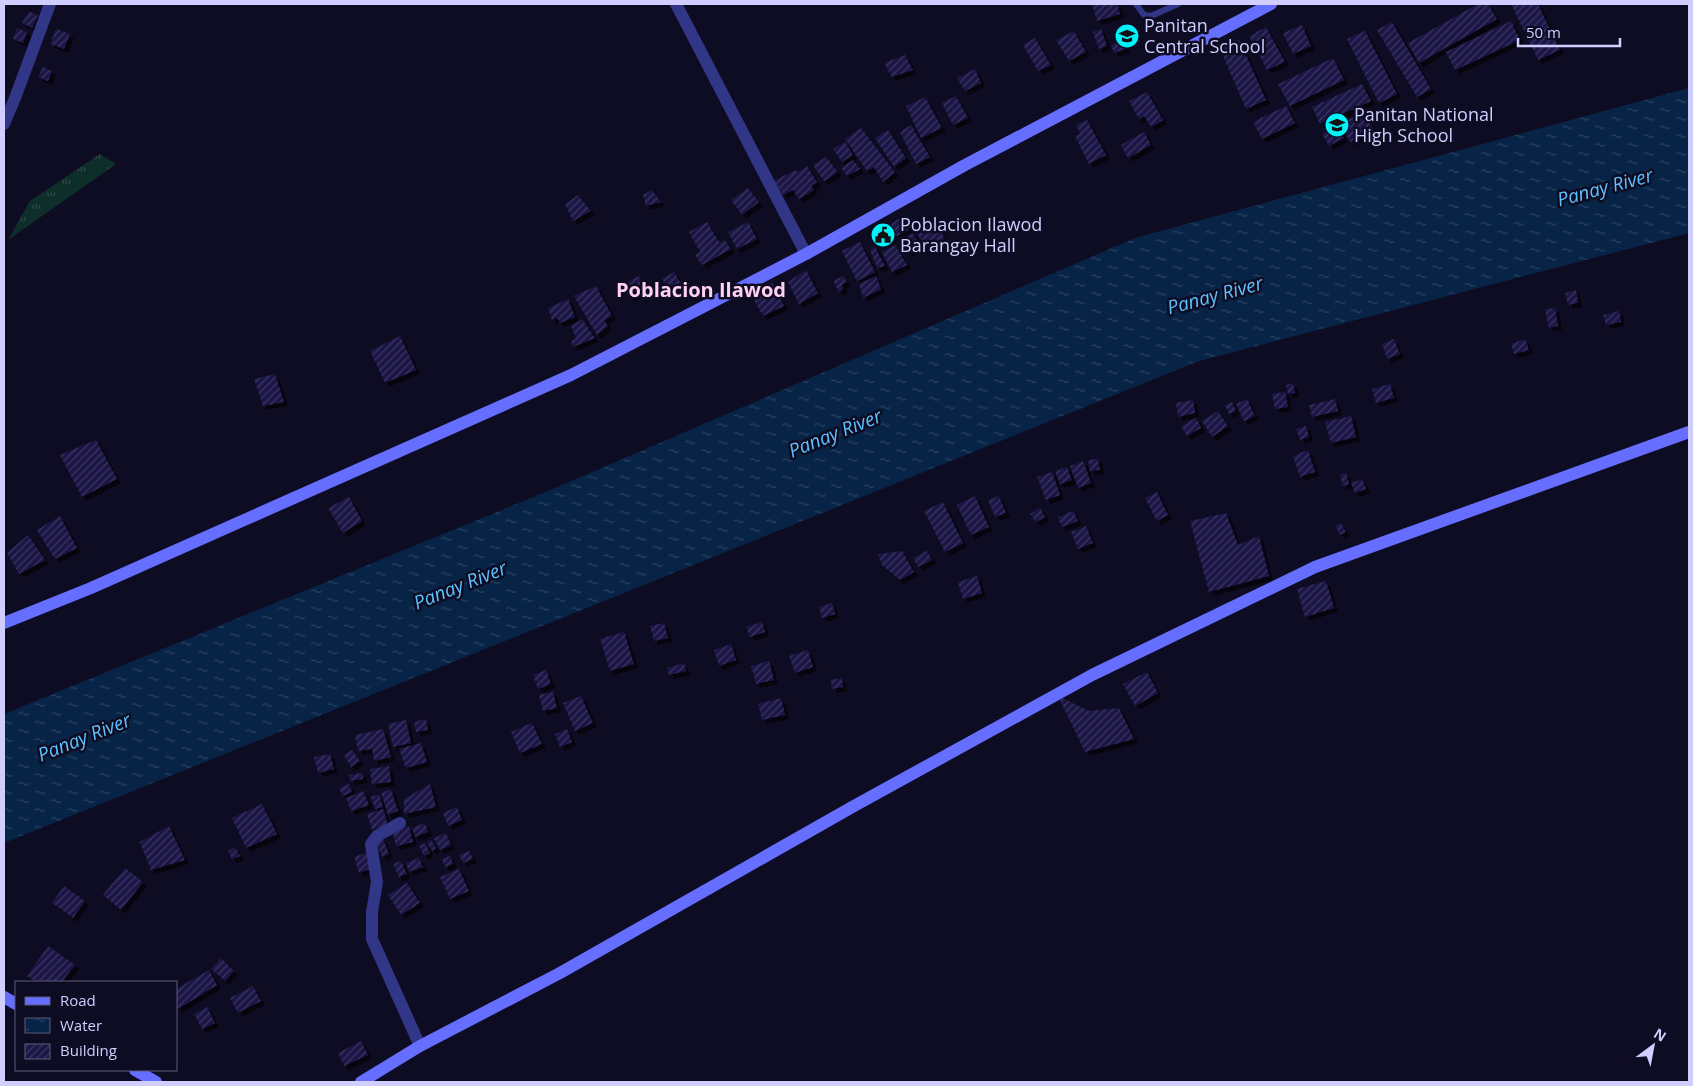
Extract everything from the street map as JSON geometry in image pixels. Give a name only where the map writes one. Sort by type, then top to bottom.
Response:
[{"type":"street","points":[[4,124],[16,98],[50,4]]},
{"type":"street","points":[[676,4],[806,254]]},
{"type":"street","points":[[4,623],[91,588],[571,375],[806,254],[965,166],[1271,4]]},
{"type":"street","points":[[360,1082],[420,1046],[560,973],[854,806],[1092,675],[1315,567],[1689,432]]},
{"type":"street","points":[[400,823],[377,836],[371,844],[377,882],[372,912],[372,939],[420,1046]]},
{"type":"street","points":[[4,997],[15,1003]]},
{"type":"street","points":[[137,1071],[155,1082]]},
{"type":"lane","points":[[1136,4],[1144,15],[1151,16],[1178,4]]},
{"type":"green space","points":[[100,154],[116,164],[8,240],[30,201]]},
{"type":"water","name":"Panay River","points":[[1689,88],[1689,233],[1199,361],[4,843],[4,714],[553,489],[1135,238]]},
{"type":"building","points":[[1092,4],[1117,4],[1120,14],[1097,21]]},
{"type":"building","points":[[1478,4],[1488,4],[1497,19],[1419,63],[1408,43]]},
{"type":"building","points":[[1511,4],[1538,4],[1560,50],[1538,60]]},
{"type":"building","points":[[29,11],[38,16],[32,28],[22,23]]},
{"type":"building","points":[[1511,21],[1520,40],[1455,70],[1446,52]]},
{"type":"building","points":[[1392,22],[1431,89],[1417,97],[1377,30]]},
{"type":"building","points":[[1302,25],[1311,46],[1293,54],[1283,33]]},
{"type":"building","points":[[1266,27],[1285,62],[1267,70],[1249,36]]},
{"type":"building","points":[[17,28],[27,32],[23,43],[13,39]]},
{"type":"building","points":[[56,29],[70,34],[64,49],[50,44]]},
{"type":"building","points":[[1101,29],[1107,46],[1099,49],[1093,32]]},
{"type":"building","points":[[1074,31],[1086,52],[1069,61],[1056,40]]},
{"type":"building","points":[[1365,31],[1397,94],[1379,103],[1347,39]]},
{"type":"building","points":[[1035,38],[1051,65],[1038,71],[1023,45]]},
{"type":"building","points":[[1239,39],[1266,100],[1246,109],[1219,47]]},
{"type":"building","points":[[1122,40],[1126,49],[1114,53],[1111,45]]},
{"type":"building","points":[[905,55],[913,70],[892,77],[884,63]]},
{"type":"building","points":[[1333,58],[1344,80],[1290,106],[1278,84]]},
{"type":"building","points":[[43,67],[52,71],[48,81],[38,77]]},
{"type":"building","points":[[975,69],[981,83],[965,91],[957,78]]},
{"type":"building","points":[[1362,84],[1371,101],[1320,124],[1312,107]]},
{"type":"building","points":[[1147,92],[1163,120],[1151,127],[1144,116],[1139,119],[1129,101]]},
{"type":"building","points":[[956,96],[968,118],[953,125],[942,103]]},
{"type":"building","points":[[925,97],[942,128],[921,138],[906,106]]},
{"type":"building","points":[[1286,106],[1295,123],[1262,139],[1253,122]]},
{"type":"building","points":[[1365,112],[1374,131],[1350,142],[1341,123]]},
{"type":"building","points":[[1087,120],[1106,155],[1089,164],[1075,136],[1080,133],[1076,125]]},
{"type":"building","points":[[911,125],[930,157],[916,164],[900,132]]},
{"type":"building","points":[[1337,125],[1344,138],[1329,146],[1322,134]]},
{"type":"building","points":[[861,128],[895,172],[883,182],[874,167],[867,171],[845,139]]},
{"type":"building","points":[[888,130],[906,158],[894,167],[875,138]]},
{"type":"building","points":[[1144,132],[1151,145],[1128,158],[1121,145]]},
{"type":"building","points":[[845,142],[853,155],[842,162],[833,149]]},
{"type":"building","points":[[826,157],[838,172],[824,181],[813,165]]},
{"type":"building","points":[[853,160],[860,169],[847,176],[841,168]]},
{"type":"building","points":[[807,166],[817,182],[811,186],[814,190],[799,199],[793,190],[783,195],[774,181],[795,170],[798,172]]},
{"type":"building","points":[[748,188],[759,202],[742,215],[731,200]]},
{"type":"building","points":[[652,190],[661,202],[646,206],[643,195]]},
{"type":"building","points":[[578,195],[591,211],[573,221],[565,204]]},
{"type":"building","points":[[901,217],[909,230],[897,236],[889,225]]},
{"type":"building","points":[[935,221],[945,239],[925,248],[917,233],[927,229],[925,226]]},
{"type":"building","points":[[707,222],[720,243],[725,240],[731,249],[702,265],[695,255],[700,252],[689,232]]},
{"type":"building","points":[[748,222],[757,239],[737,249],[728,232]]},
{"type":"building","name":"Poblacion Ilawod Barangay Hall","points":[[886,225],[893,238],[880,245],[873,232]]},
{"type":"building","points":[[912,233],[920,246],[907,253],[899,240]]},
{"type":"building","points":[[860,242],[875,272],[857,281],[842,251]]},
{"type":"building","points":[[895,245],[907,265],[892,272],[882,252]]},
{"type":"building","points":[[875,247],[885,266],[877,268],[870,250]]},
{"type":"building","points":[[806,270],[818,293],[799,304],[788,282]]},
{"type":"building","points":[[674,272],[683,287],[671,294],[662,279]]},
{"type":"building","points":[[639,276],[647,290],[630,298],[623,284]]},
{"type":"building","points":[[843,276],[847,282],[842,285],[843,289],[839,292],[833,281]]},
{"type":"building","points":[[876,276],[881,289],[863,298],[859,284]]},
{"type":"building","points":[[772,282],[784,306],[763,316],[751,295]]},
{"type":"building","points":[[596,286],[612,316],[604,320],[608,326],[597,335],[574,296]]},
{"type":"building","points":[[1576,290],[1578,303],[1568,305],[1565,293]]},
{"type":"building","points":[[568,299],[575,317],[560,323],[557,318],[552,320],[548,308]]},
{"type":"building","points":[[1555,308],[1558,326],[1549,328],[1545,309]]},
{"type":"building","points":[[1619,311],[1621,322],[1606,325],[1603,315]]},
{"type":"building","points":[[582,319],[595,338],[573,347],[571,341],[576,338],[571,326]]},
{"type":"building","points":[[400,336],[416,370],[385,383],[370,351]]},
{"type":"building","points":[[1394,339],[1400,354],[1387,359],[1382,344]]},
{"type":"building","points":[[1525,339],[1529,350],[1514,354],[1511,344]]},
{"type":"building","points":[[275,374],[284,402],[263,406],[254,379]]},
{"type":"building","points":[[1293,383],[1295,393],[1288,394],[1286,385]]},
{"type":"building","points":[[1390,384],[1394,398],[1376,403],[1372,389]]},
{"type":"building","points":[[1285,392],[1288,407],[1275,409],[1272,394]]},
{"type":"building","points":[[1247,399],[1255,416],[1244,421],[1236,404]]},
{"type":"building","points":[[1335,399],[1338,411],[1312,417],[1309,405]]},
{"type":"building","points":[[1193,400],[1195,413],[1178,417],[1176,403]]},
{"type":"building","points":[[1232,402],[1236,411],[1229,414],[1225,405]]},
{"type":"building","points":[[1218,411],[1228,426],[1212,437],[1202,421]]},
{"type":"building","points":[[1351,416],[1356,437],[1331,443],[1325,422]]},
{"type":"building","points":[[1196,418],[1201,428],[1187,436],[1181,426]]},
{"type":"building","points":[[1306,426],[1309,437],[1300,440],[1296,429]]},
{"type":"building","points":[[96,440],[117,479],[82,497],[60,455]]},
{"type":"building","points":[[1308,450],[1315,472],[1300,477],[1293,456]]},
{"type":"building","points":[[1098,459],[1100,470],[1090,471],[1088,460]]},
{"type":"building","points":[[1083,461],[1091,483],[1078,488],[1070,466]]},
{"type":"building","points":[[1067,467],[1072,480],[1060,484],[1055,471]]},
{"type":"building","points":[[1052,472],[1060,495],[1046,500],[1037,477]]},
{"type":"building","points":[[1346,473],[1349,484],[1343,486],[1340,475]]},
{"type":"building","points":[[1362,479],[1366,489],[1355,493],[1351,483]]},
{"type":"building","points":[[1157,492],[1168,515],[1157,521],[1145,498]]},
{"type":"building","points":[[975,496],[989,527],[971,535],[957,505]]},
{"type":"building","points":[[999,496],[1006,513],[995,517],[988,500]]},
{"type":"building","points":[[349,497],[362,521],[343,533],[328,508]]},
{"type":"building","points":[[943,502],[963,543],[945,552],[924,511]]},
{"type":"building","points":[[1040,508],[1045,517],[1036,522],[1030,514]]},
{"type":"building","points":[[1073,511],[1078,521],[1062,527],[1058,517]]},
{"type":"building","points":[[1226,513],[1238,545],[1259,536],[1269,576],[1209,592],[1190,521]]},
{"type":"building","points":[[60,516],[77,548],[55,559],[37,530]]},
{"type":"building","points":[[1341,523],[1346,532],[1340,535],[1335,526]]},
{"type":"building","points":[[1086,526],[1093,543],[1078,549],[1071,532]]},
{"type":"building","points":[[28,535],[45,560],[19,574],[7,553]]},
{"type":"building","points":[[902,551],[914,572],[900,580],[882,565],[878,554]]},
{"type":"building","points":[[927,551],[932,560],[918,567],[913,558]]},
{"type":"building","points":[[977,576],[982,593],[963,599],[958,582]]},
{"type":"building","points":[[1326,581],[1334,608],[1305,617],[1297,589]]},
{"type":"building","points":[[832,603],[835,614],[822,618],[819,607]]},
{"type":"building","points":[[762,622],[765,632],[750,637],[746,627]]},
{"type":"building","points":[[664,623],[668,638],[654,641],[650,626]]},
{"type":"building","points":[[624,632],[634,664],[610,671],[600,639]]},
{"type":"building","points":[[731,644],[736,660],[719,666],[714,650]]},
{"type":"building","points":[[808,650],[813,667],[795,673],[789,656]]},
{"type":"building","points":[[769,661],[774,680],[756,684],[751,666]]},
{"type":"building","points":[[684,663],[686,671],[669,675],[667,668]]},
{"type":"building","points":[[546,670],[551,684],[538,689],[533,675]]},
{"type":"building","points":[[1147,672],[1158,693],[1135,706],[1123,684]]},
{"type":"building","points":[[842,678],[843,687],[832,689],[831,680]]},
{"type":"building","points":[[553,692],[557,708],[543,711],[539,695]]},
{"type":"building","points":[[581,696],[593,723],[575,731],[563,703]]},
{"type":"building","points":[[1058,696],[1089,711],[1119,708],[1134,739],[1085,752]]},
{"type":"building","points":[[781,698],[785,715],[762,720],[758,704]]},
{"type":"building","points":[[426,719],[428,730],[416,732],[414,722]]},
{"type":"building","points":[[406,720],[411,743],[393,747],[388,724]]},
{"type":"building","points":[[532,723],[542,744],[520,753],[511,732]]},
{"type":"building","points":[[383,729],[391,757],[374,761],[372,749],[358,751],[355,735]]},
{"type":"building","points":[[567,729],[572,742],[560,747],[555,734]]},
{"type":"building","points":[[421,743],[427,762],[406,768],[399,749]]},
{"type":"building","points":[[352,750],[360,761],[351,767],[344,755]]},
{"type":"building","points":[[330,754],[334,769],[318,773],[314,757]]},
{"type":"building","points":[[389,766],[391,782],[372,784],[370,769]]},
{"type":"building","points":[[363,773],[363,779],[350,781],[349,775]]},
{"type":"building","points":[[349,784],[352,792],[343,796],[339,788]]},
{"type":"building","points":[[430,784],[436,807],[404,814],[404,799]]},
{"type":"building","points":[[391,789],[398,811],[388,815],[381,793]]},
{"type":"building","points":[[363,791],[369,805],[351,811],[346,798]]},
{"type":"building","points":[[379,794],[383,807],[375,809],[371,797]]},
{"type":"building","points":[[262,804],[277,834],[246,848],[232,818]]},
{"type":"building","points":[[457,807],[462,820],[448,826],[443,813]]},
{"type":"building","points":[[383,809],[388,825],[372,830],[367,814]]},
{"type":"building","points":[[425,823],[428,832],[415,837],[412,828]]},
{"type":"building","points":[[169,826],[185,860],[151,870],[140,842]]},
{"type":"building","points":[[409,826],[413,842],[396,846],[392,830]]},
{"type":"building","points":[[446,833],[451,845],[440,850],[434,838]]},
{"type":"building","points":[[383,839],[389,854],[382,857],[375,842]]},
{"type":"building","points":[[431,840],[436,848],[432,851],[427,842]]},
{"type":"building","points":[[425,843],[430,853],[424,856],[419,846]]},
{"type":"building","points":[[235,847],[240,856],[232,859],[228,851]]},
{"type":"building","points":[[469,851],[473,859],[463,863],[459,855]]},
{"type":"building","points":[[368,852],[373,868],[359,873],[354,857]]},
{"type":"building","points":[[450,856],[453,864],[445,867],[442,859]]},
{"type":"building","points":[[419,858],[423,867],[409,872],[406,863]]},
{"type":"building","points":[[401,861],[407,874],[399,877],[393,864]]},
{"type":"building","points":[[125,868],[143,882],[121,910],[103,895]]},
{"type":"building","points":[[459,869],[469,891],[450,899],[440,877]]},
{"type":"building","points":[[407,883],[420,903],[401,915],[388,895]]},
{"type":"building","points":[[64,886],[85,901],[73,918],[52,903]]},
{"type":"building","points":[[48,946],[75,965],[63,981],[34,981],[27,976]]},
{"type":"building","points":[[221,958],[234,971],[225,981],[211,969]]},
{"type":"building","points":[[209,970],[217,985],[178,1009],[178,988]]},
{"type":"building","points":[[253,986],[261,1001],[238,1013],[230,998]]},
{"type":"building","points":[[207,1007],[215,1023],[202,1029],[194,1014]]},
{"type":"building","points":[[361,1041],[368,1055],[344,1066],[338,1053]]},
{"type":"place","name":"Panitan Central School","points":[[1127,36]]},
{"type":"place","name":"Panitan National High School","points":[[1337,125]]},
{"type":"place","name":"Poblacion Ilawod Barangay Hall","points":[[883,235]]},
{"type":"district","name":"Poblacion Ilawod","points":[[701,290]]}]
